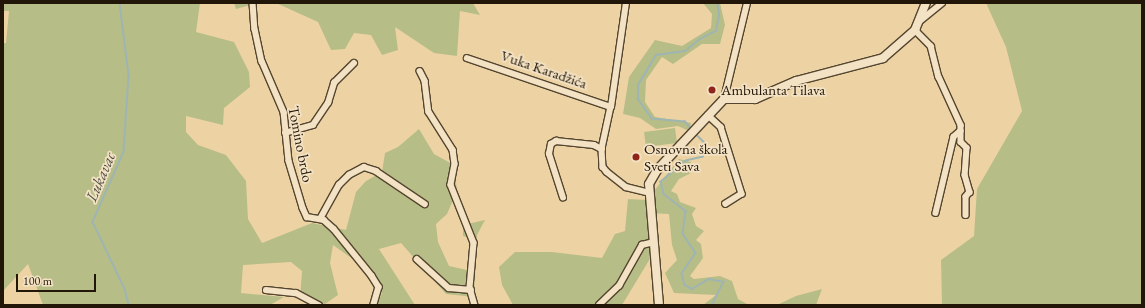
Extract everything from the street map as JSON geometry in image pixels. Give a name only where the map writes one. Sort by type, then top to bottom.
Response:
[{"type":"street","name":"Tomino brdo","points":[[253,3],[255,29],[262,61],[284,112],[285,133],[294,180],[305,212],[309,218],[320,219],[334,229],[379,287],[373,305]]},
{"type":"street","points":[[626,3],[611,107],[602,149],[603,167],[626,187],[650,193]]},
{"type":"street","points":[[659,305],[650,193],[651,178],[698,124],[724,99],[748,3]]},
{"type":"street","points":[[917,26],[926,3]]},
{"type":"street","points":[[724,99],[755,99],[796,81],[883,58],[942,3]]},
{"type":"street","points":[[917,26],[931,46],[939,77],[961,125],[961,142],[967,148],[965,175],[970,192],[966,197],[966,215]]},
{"type":"street","name":"Vuka Karadžića","points":[[467,58],[611,107]]},
{"type":"street","points":[[285,133],[313,125],[328,104],[334,83],[354,63]]},
{"type":"street","points":[[420,71],[425,81],[429,112],[453,150],[455,164],[452,185],[474,243],[471,290],[475,305]]},
{"type":"street","points":[[708,115],[721,127],[742,194],[736,200],[726,204]]},
{"type":"street","points":[[936,212],[954,137],[961,131]]},
{"type":"street","points":[[563,198],[549,154],[551,144],[556,141],[570,142],[594,145],[602,149]]},
{"type":"street","points":[[320,219],[339,185],[349,175],[364,167],[376,171],[425,204]]},
{"type":"street","points":[[598,305],[619,286],[642,245],[654,242]]},
{"type":"street","points":[[417,259],[449,288],[471,290]]},
{"type":"street","points":[[266,290],[296,293],[319,305]]},
{"type":"green space","points":[[3,3],[200,3],[196,32],[234,42],[249,72],[250,87],[224,108],[223,125],[186,116],[186,132],[198,145],[226,155],[246,181],[248,219],[262,243],[312,223],[346,230],[356,192],[366,181],[382,172],[385,153],[398,147],[419,129],[434,154],[454,165],[457,191],[447,214],[436,224],[438,242],[449,266],[467,270],[472,239],[463,236],[463,225],[485,220],[477,235],[474,297],[446,294],[401,243],[379,249],[415,305],[377,305],[382,293],[357,262],[333,245],[330,263],[338,295],[325,304],[300,300],[302,271],[291,262],[243,265],[241,293],[284,297],[270,305],[43,305],[28,264],[3,291],[3,43],[6,43],[9,11],[3,11]]},
{"type":"green space","points":[[234,3],[258,3],[236,9]]},
{"type":"green space","points":[[276,3],[473,3],[480,15],[460,11],[457,56],[434,53],[395,27],[398,50],[382,55],[371,35],[354,33],[345,49],[331,50],[318,22]]},
{"type":"green space","points":[[703,3],[720,3],[725,25],[720,44],[702,44],[673,64],[662,57],[646,80],[645,102],[655,117],[691,123],[689,131],[678,126],[656,129],[640,118],[623,114],[629,77],[655,40],[682,46],[711,28],[712,14]]},
{"type":"green space","points":[[986,3],[1142,3],[1142,305],[942,305],[941,260],[974,236],[977,189],[1022,111],[1006,47]]},
{"type":"green space","points":[[675,128],[677,143],[646,147],[644,132]]},
{"type":"green space","points":[[679,159],[691,162],[691,173],[679,179],[671,191],[677,194],[680,202],[696,208],[692,214],[696,226],[704,231],[696,240],[701,244],[703,258],[690,276],[694,279],[720,276],[732,281],[738,299],[749,305],[703,305],[716,295],[674,293],[665,273],[677,260],[672,245],[669,214],[648,213],[651,257],[622,305],[513,305],[502,285],[499,267],[515,252],[552,252],[602,258],[615,234],[625,231],[628,199],[647,200]]},
{"type":"green space","points":[[822,289],[816,305],[777,305],[796,296]]},
{"type":"waterway","name":"Lukavac","points":[[120,3],[129,75],[124,152],[93,222],[125,289],[129,305]]},
{"type":"waterway","points":[[692,130],[685,122],[652,119],[638,100],[638,85],[656,55],[685,51],[700,39],[716,31],[719,15],[717,3]]},
{"type":"waterway","points":[[696,134],[706,144],[707,150],[703,157],[686,161],[661,182],[664,194],[686,211],[683,234],[696,253],[682,274],[685,285],[692,289],[709,279],[724,282],[713,304],[716,305]]},
{"type":"place","name":"Ambulanta Tilava","points":[[712,90]]},
{"type":"place","name":"Osnovna škola Sveti Sava","points":[[636,157]]}]
